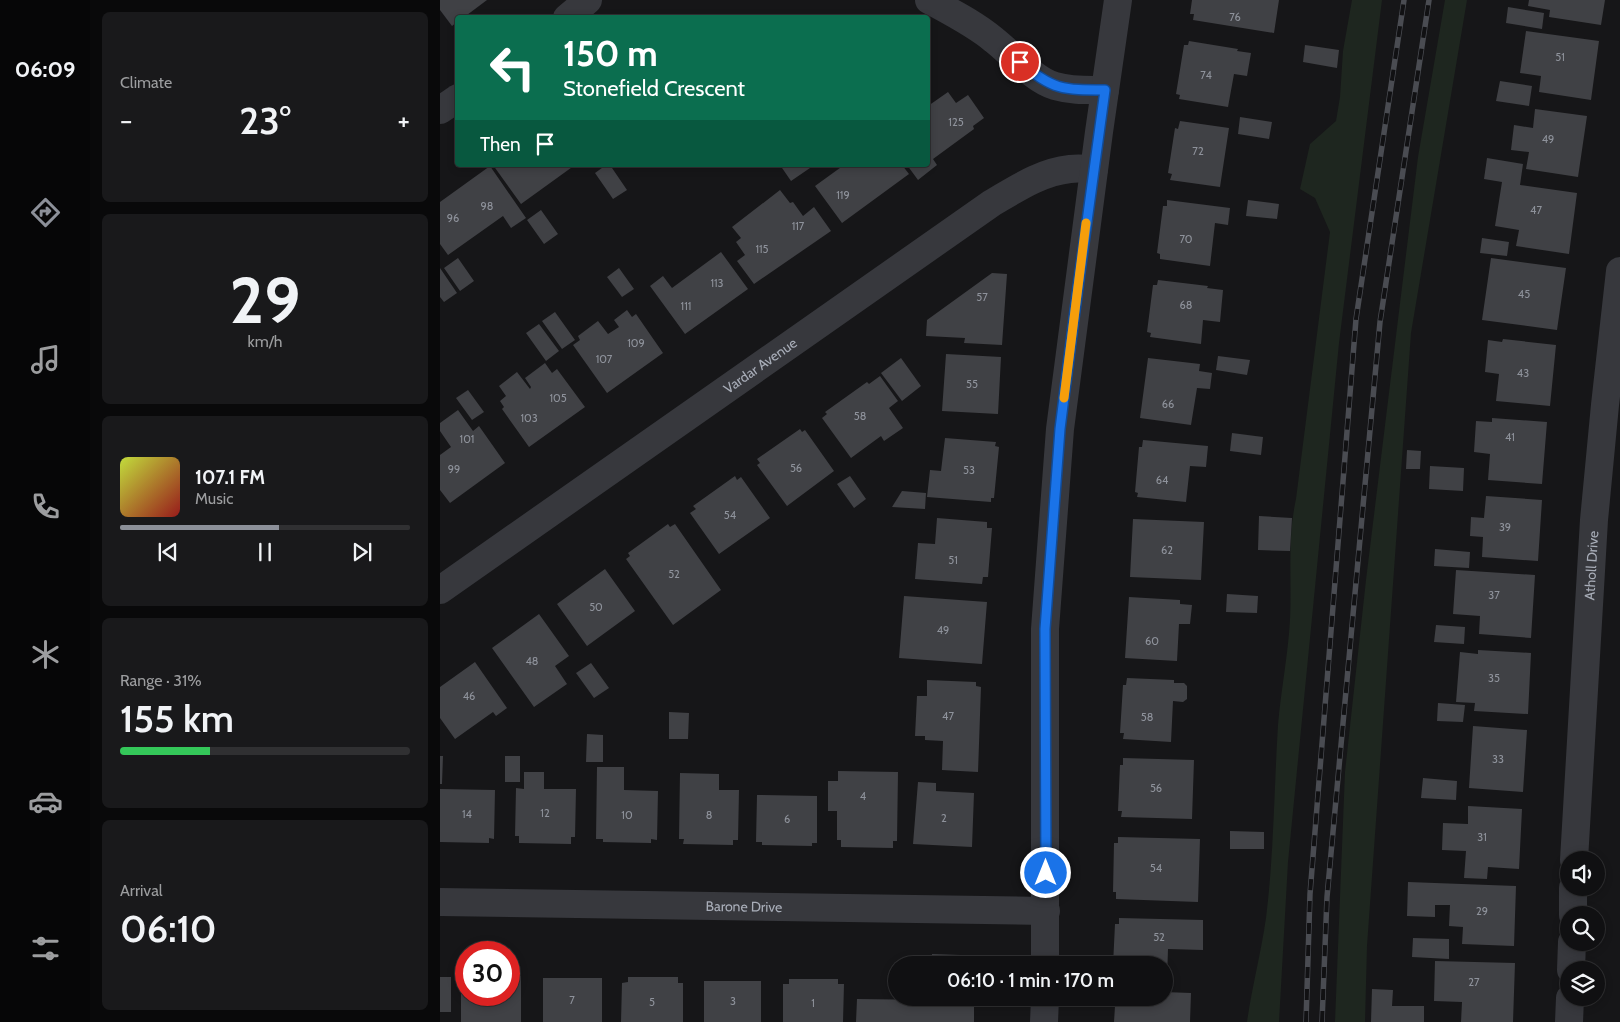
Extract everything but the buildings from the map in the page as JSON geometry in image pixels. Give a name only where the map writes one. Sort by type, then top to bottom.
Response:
[{"type":"street","points":[[570,15],[588,0]]},
{"type":"street","points":[[929,0],[956,14],[993,39],[1033,73],[1054,86],[1073,90],[1105,90]]},
{"type":"street","points":[[1045,956],[1045,629],[1060,429],[1118,0]]},
{"type":"street","points":[[440,110],[455,100]]},
{"type":"street","name":"Vardar Avenue","points":[[440,590],[992,203],[1026,183],[1052,173],[1070,169],[1094,169]]},
{"type":"street","name":"Atholl Drive","points":[[1575,851],[1594,520],[1620,271]]},
{"type":"street","name":"Barone Drive","points":[[440,902],[1046,910]]},
{"type":"street","points":[[1044,1022],[1045,1006]]},
{"type":"street","points":[[1569,1022],[1570,1006]]},
{"type":"shaded area","points":[[1352,0],[1382,0],[1339,343],[1288,862],[1279,1022],[1247,1022],[1269,894],[1278,725],[1290,620],[1290,559],[1293,514],[1330,232],[1315,198],[1300,189],[1310,144],[1336,121],[1340,97],[1343,51]]},
{"type":"shaded area","points":[[1445,0],[1467,0],[1411,333],[1367,946],[1365,1022],[1335,1022],[1345,772],[1366,580],[1418,157]]},
{"type":"railway","points":[[1306,1022],[1310,894],[1356,319],[1404,0]]},
{"type":"railway","points":[[1322,1022],[1327,897],[1380,322],[1429,0]]},
{"type":"slow traffic","points":[[1064,398],[1086,223]]},
{"type":"route","points":[[1020,62],[1054,86],[1073,90],[1105,90],[1060,429],[1045,629],[1046,873]]}]
